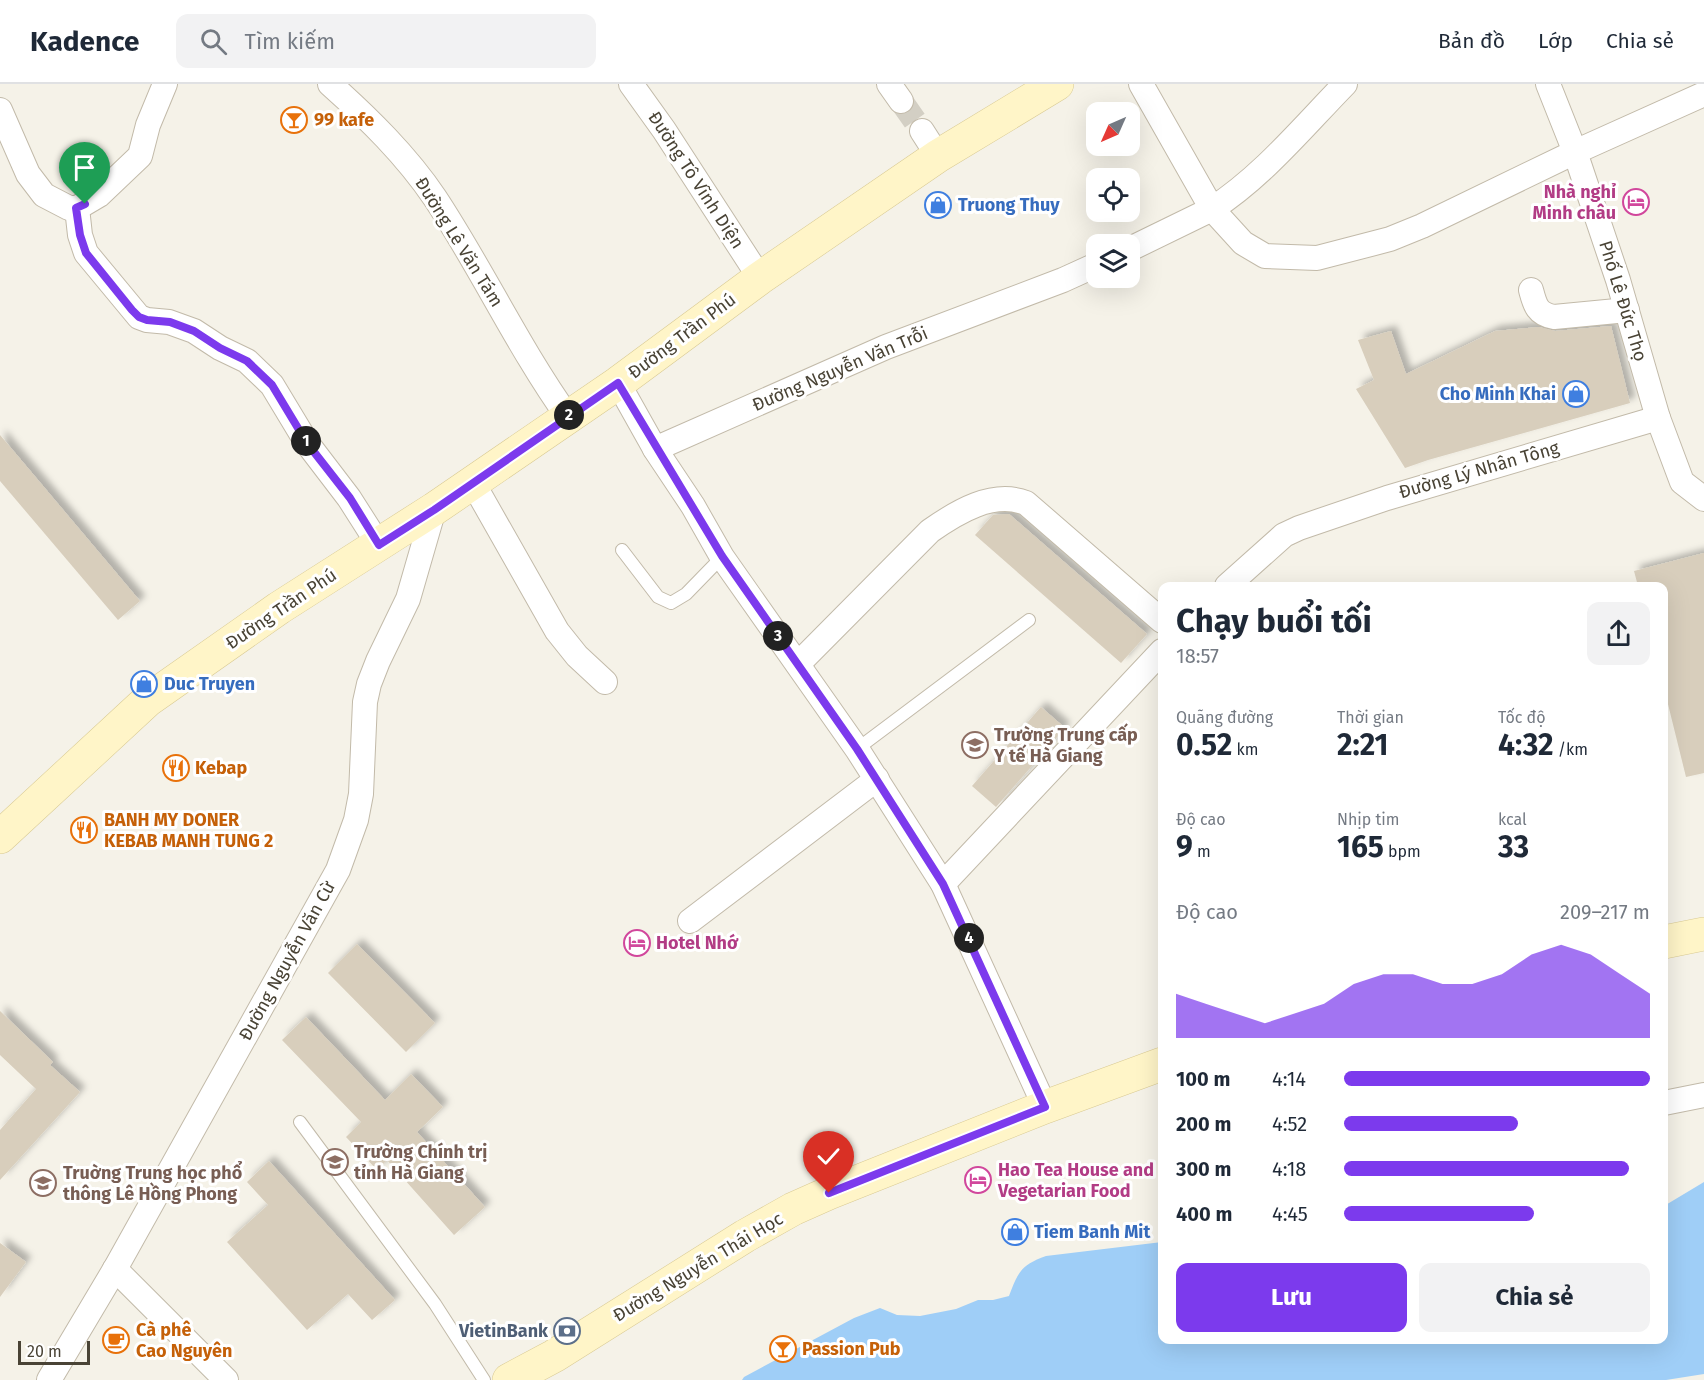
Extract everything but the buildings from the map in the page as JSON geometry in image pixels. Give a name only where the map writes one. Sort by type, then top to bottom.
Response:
[{"type":"main road","name":"Đường Trần Phú","points":[[0,837],[148,700],[279,608],[434,510],[618,383],[760,278],[930,144],[1057,84]]},
{"type":"main road","points":[[1668,941],[1704,934]]},
{"type":"main road","name":"Đường Nguyễn Thái Học","points":[[509,1380],[554,1356],[793,1209],[1045,1107],[1158,1065]]},
{"type":"street","points":[[0,110],[28,174],[44,195],[69,208],[76,208],[99,195],[140,156],[148,125],[165,84]]},
{"type":"street","name":"Đường Lê Văn Tám","points":[[330,84],[411,166],[434,197],[529,359],[568,417]]},
{"type":"street","name":"Đường Tô Vĩnh Diện","points":[[631,84],[664,130],[760,278]]},
{"type":"street","points":[[1141,84],[1212,208],[1243,243],[1265,256],[1317,258],[1390,239],[1422,226],[1575,152],[1704,94]]},
{"type":"street","points":[[1140,244],[1231,196],[1256,175],[1345,84]]},
{"type":"street","name":"Phố Lê Đức Thọ","points":[[1548,84],[1575,152],[1627,310],[1658,418]]},
{"type":"street","points":[[76,208],[80,235],[86,253],[139,317],[170,322],[194,331],[220,348],[247,361],[272,385],[307,443],[350,498],[379,545]]},
{"type":"street","name":"Đường Nguyễn Văn Trỗi","points":[[656,449],[886,347],[1047,287],[1086,269]]},
{"type":"street","points":[[1531,290],[1535,304],[1544,315],[1554,317],[1627,310]]},
{"type":"street","points":[[618,383],[722,556],[857,749],[943,884],[1045,1107]]},
{"type":"street","points":[[1658,418],[1682,482],[1704,499]]},
{"type":"street","name":"Đường Lý Nhân Tông","points":[[1231,582],[1284,535],[1299,528],[1387,498],[1658,418]]},
{"type":"street","points":[[473,483],[557,631],[577,656],[605,682]]},
{"type":"street","points":[[798,664],[930,531],[946,519],[972,506],[1002,499],[1014,499],[1026,503],[1158,618]]},
{"type":"street","name":"Đường Nguyễn Văn Cừ","points":[[49,1380],[115,1269],[338,870],[356,820],[361,794],[365,702],[369,684],[408,599],[434,510]]},
{"type":"street","points":[[943,884],[1158,655]]},
{"type":"street","points":[[690,921],[876,778]]},
{"type":"street","points":[[1668,1102],[1704,1095]]},
{"type":"street","points":[[115,1269],[226,1380]]},
{"type":"lane","points":[[622,550],[658,597],[671,603],[686,594],[722,556]]},
{"type":"lane","points":[[857,749],[1029,620]]},
{"type":"lane","points":[[300,1122],[435,1304],[484,1380]]},
{"type":"water","points":[[1704,1182],[1704,1374],[1666,1380],[742,1380],[854,1318],[880,1308],[897,1315],[920,1316],[956,1309],[978,1300],[993,1300],[1009,1296],[1021,1270],[1046,1256],[1158,1242],[1158,1344],[1668,1344],[1668,1204]]},
{"type":"tunnel","points":[[901,101],[922,131]]},
{"type":"place","name":"99 kafe","points":[[294,120]]},
{"type":"place","name":"Nhà nghỉ Minh châu","points":[[1636,202]]},
{"type":"place","name":"Truong Thuy","points":[[938,205]]},
{"type":"place","name":"Cho Minh Khai","points":[[1576,394]]},
{"type":"place","name":"Duc Truyen","points":[[144,684]]},
{"type":"place","name":"Trường Trung cấp Y tế Hà Giang","points":[[975,745]]},
{"type":"place","name":"Kebap","points":[[176,768]]},
{"type":"place","name":"BANH MY DONER KEBAB MANH TUNG 2","points":[[84,830]]},
{"type":"place","name":"Hotel Nhớ","points":[[637,943]]},
{"type":"place","name":"Trường Chính trị tỉnh Hà Giang","points":[[335,1162]]},
{"type":"place","name":"Hao Tea House and Vegetarian Food","points":[[978,1180]]},
{"type":"place","name":"Truờng Trung học phổ thông Lê Hồng Phong","points":[[43,1183]]},
{"type":"place","name":"Tiem Banh Mit","points":[[1015,1232]]},
{"type":"place","name":"VietinBank","points":[[567,1331]]},
{"type":"place","name":"Cà phê Cao Nguyên","points":[[116,1340]]},
{"type":"place","name":"Passion Pub","points":[[783,1349]]},
{"type":"route","points":[[85,204],[76,208],[80,235],[86,253],[132,310],[139,317],[147,320],[170,322],[194,331],[220,348],[247,361],[272,385],[307,443],[350,498],[379,545],[434,510],[618,383],[722,556],[857,749],[943,884],[958,912],[1045,1107],[829,1193]]}]
